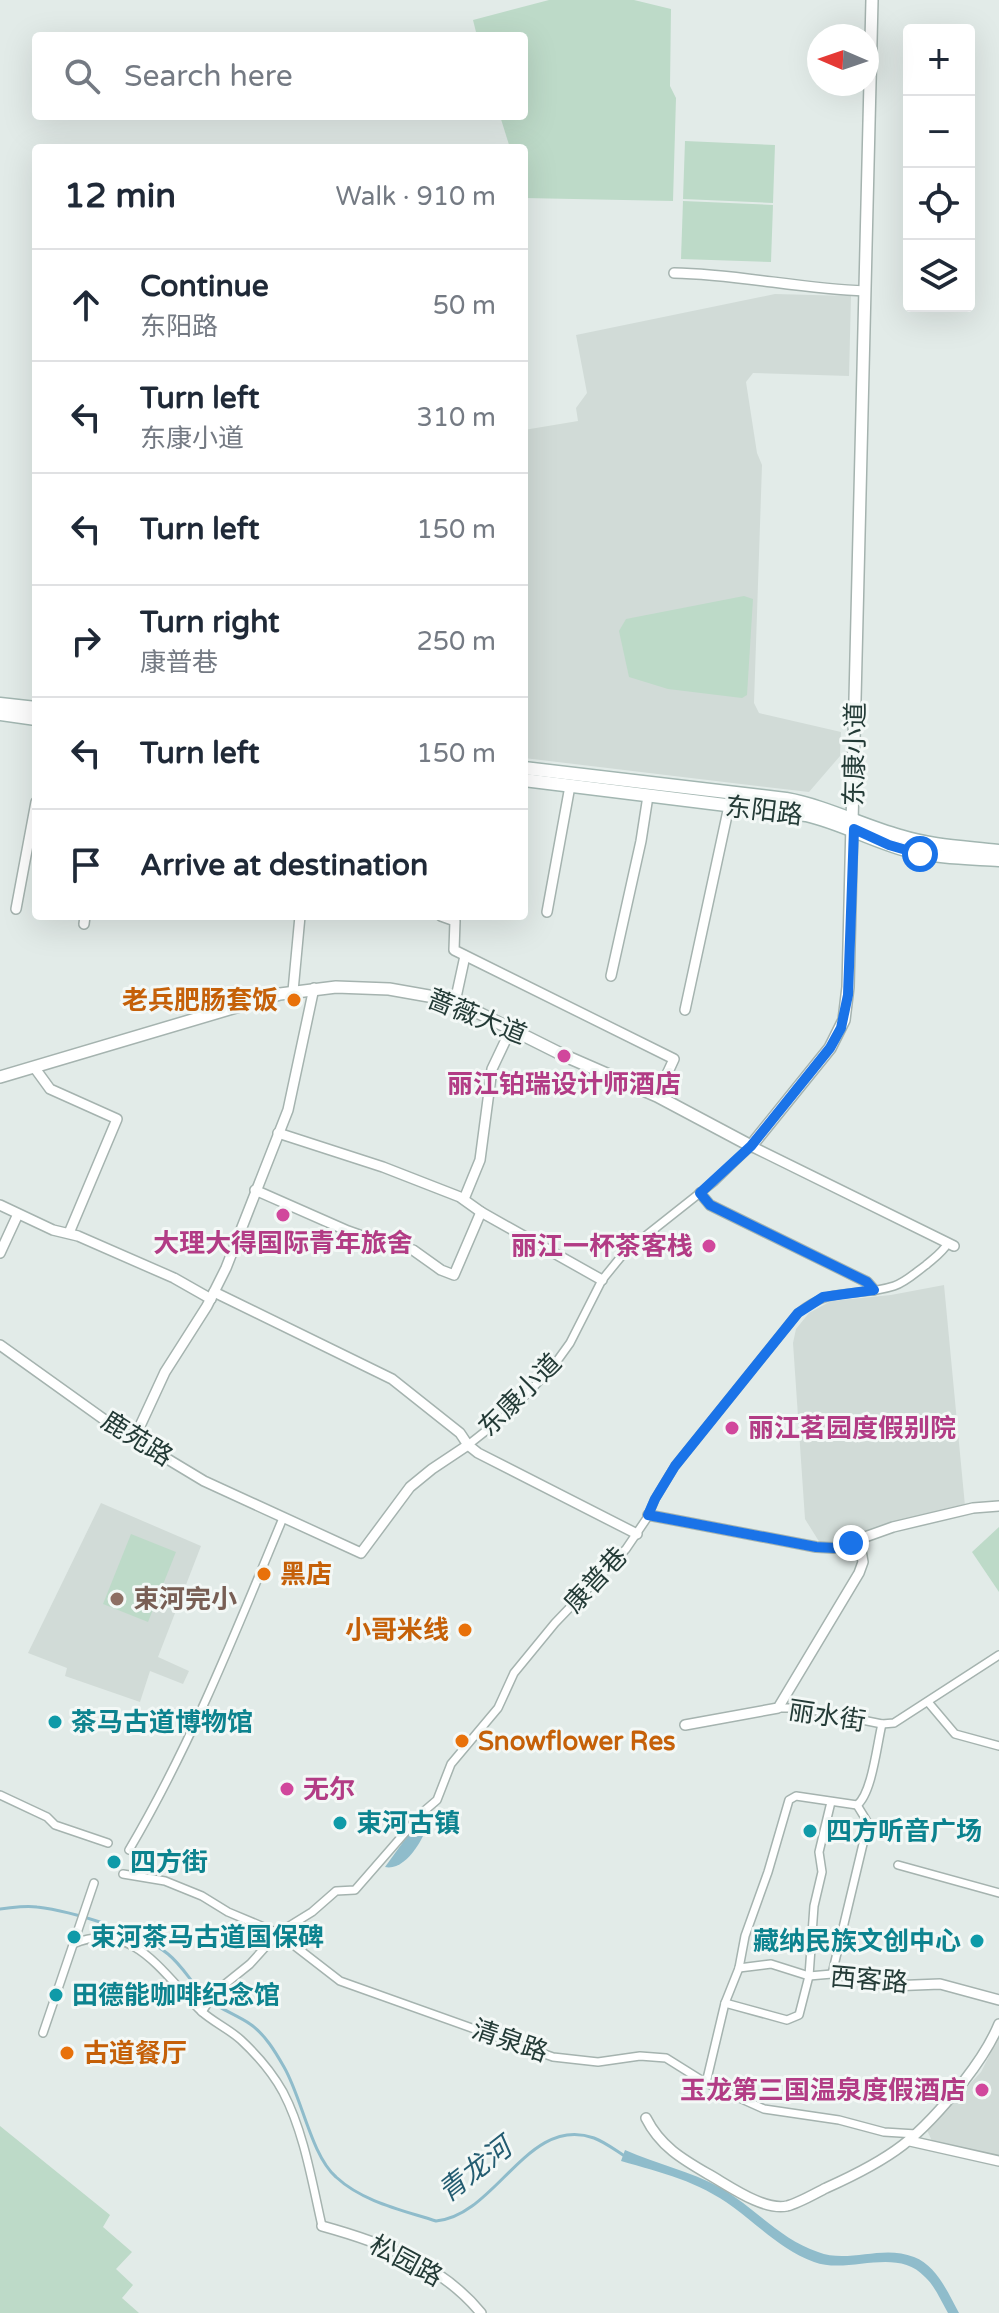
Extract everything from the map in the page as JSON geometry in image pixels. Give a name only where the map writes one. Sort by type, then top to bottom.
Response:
[{"type":"main road","points":[[0,704],[32,708]]},
{"type":"main road","points":[[0,714],[32,718]]},
{"type":"main road","name":"东阳路","points":[[528,768],[807,803],[889,845],[920,854],[999,860]]},
{"type":"main road","name":"东阳路","points":[[528,781],[806,815],[929,843],[999,851]]},
{"type":"street","name":"东康小道","points":[[361,1553],[410,1487],[506,1415],[552,1368],[570,1343],[602,1280],[632,1246],[700,1193],[751,1146],[830,1048],[844,1020],[848,995],[854,825],[872,0]]},
{"type":"street","points":[[674,273],[713,274],[833,290],[865,291]]},
{"type":"street","points":[[547,912],[570,786]]},
{"type":"street","points":[[611,976],[648,796]]},
{"type":"street","points":[[685,1010],[729,806]]},
{"type":"street","points":[[16,909],[32,823]]},
{"type":"street","points":[[293,991],[300,920]]},
{"type":"street","points":[[452,920],[455,921],[454,950],[674,1059],[657,1096]]},
{"type":"street","points":[[455,1002],[465,956]]},
{"type":"street","points":[[134,1439],[165,1372],[213,1296],[288,1110],[314,988]]},
{"type":"street","name":"蔷薇大道","points":[[0,1077],[293,991],[314,988],[389,989],[423,993],[455,1002],[657,1096],[751,1146]]},
{"type":"street","points":[[464,1199],[480,1160],[492,1069],[511,1029]]},
{"type":"street","points":[[34,1067],[50,1089],[117,1119],[69,1233]]},
{"type":"street","points":[[278,1133],[383,1167],[464,1199],[481,1212],[602,1280]]},
{"type":"street","points":[[751,1146],[951,1244]]},
{"type":"street","points":[[255,1190],[348,1231],[413,1250],[441,1270],[454,1275],[481,1212]]},
{"type":"street","points":[[700,1193],[710,1205],[867,1282],[874,1290]]},
{"type":"street","points":[[0,1205],[53,1230],[69,1233],[174,1278],[392,1379],[460,1433],[468,1445],[515,1474],[637,1534]]},
{"type":"street","points":[[0,1253],[18,1214]]},
{"type":"street","name":"康普巷","points":[[204,2009],[214,1993],[250,1964],[278,1933],[312,1912],[336,1891],[355,1890],[437,1800],[451,1764],[498,1708],[514,1673],[555,1623],[637,1534],[675,1466],[798,1313],[823,1297],[874,1290],[904,1281],[951,1244]]},
{"type":"street","name":"鹿苑路","points":[[0,1345],[134,1439],[204,1481],[361,1553]]},
{"type":"street","points":[[648,1515],[834,1548],[893,1527],[973,1508],[999,1506]]},
{"type":"street","points":[[129,1850],[159,1799],[205,1702],[283,1518]]},
{"type":"street","points":[[778,1708],[859,1573],[863,1562],[859,1539]]},
{"type":"street","name":"丽水街","points":[[685,1725],[778,1708],[803,1708],[882,1724],[894,1723],[999,1655]]},
{"type":"street","points":[[928,1702],[955,1734],[999,1746]]},
{"type":"street","points":[[857,1805],[865,1796],[882,1724]]},
{"type":"street","points":[[0,1795],[47,1817],[55,1825],[108,1843]]},
{"type":"street","points":[[706,2083],[725,2003],[739,1968],[745,1936],[789,1800],[796,1796],[857,1805]]},
{"type":"street","points":[[725,2003],[756,2014],[787,2020],[794,2019],[800,2011],[809,1976],[814,1906],[822,1872],[819,1852],[831,1802]]},
{"type":"street","points":[[832,1974],[868,1823],[857,1805]]},
{"type":"street","points":[[898,1865],[999,1893]]},
{"type":"street","name":"清泉路","points":[[123,1874],[165,1881],[278,1933],[340,1981],[553,2057],[598,2062],[640,2056],[666,2058],[706,2083],[764,2109],[839,2120],[914,2138]]},
{"type":"street","points":[[43,2033],[94,1883]]},
{"type":"street","points":[[74,1940],[91,1936],[116,1939],[135,1948],[160,1966],[242,2041],[281,2089],[298,2134],[322,2226]]},
{"type":"street","name":"西客路","points":[[739,1968],[771,1964],[809,1976],[832,1974],[890,1986],[940,1984],[999,2000]]},
{"type":"street","points":[[646,2118],[663,2144],[682,2159],[754,2200],[786,2206],[856,2174],[914,2138],[945,2106],[979,2063],[999,2024]]},
{"type":"street","points":[[914,2138],[999,2161]]},
{"type":"street","name":"松园路","points":[[322,2226],[369,2239],[408,2257],[456,2288],[481,2313]]},
{"type":"shaded area","points":[[775,294],[851,296],[849,376],[753,373],[746,382],[757,453],[762,465],[754,703],[759,713],[841,732],[840,756],[809,792],[528,758],[528,429],[578,421],[576,408],[587,393],[576,335]]},
{"type":"shaded area","points":[[944,1285],[965,1506],[839,1544],[820,1543],[805,1519],[793,1343],[796,1329],[809,1313],[831,1301],[891,1295]]},
{"type":"shaded area","name":"束河完小","points":[[101,1503],[201,1546],[158,1657],[189,1671],[183,1684],[150,1671],[140,1702],[65,1676],[67,1668],[28,1653]]},
{"type":"shaded area","name":"玉龙第三国温泉度假酒店","points":[[999,2036],[999,2156],[932,2141],[927,2130],[981,2072]]},
{"type":"green space","points":[[549,0],[634,0],[671,9],[670,86],[676,98],[673,201],[528,198],[528,144],[509,144],[501,120],[528,120],[528,32],[476,32],[473,20]]},
{"type":"green space","points":[[685,141],[775,145],[773,203],[683,199]]},
{"type":"green space","points":[[683,201],[773,205],[771,262],[681,259]]},
{"type":"green space","points":[[744,596],[753,599],[747,695],[742,698],[668,689],[629,677],[619,631],[626,619]]},
{"type":"green space","points":[[999,1527],[999,1592],[972,1552]]},
{"type":"green space","points":[[131,1534],[176,1552],[148,1622],[103,1604]]},
{"type":"green space","points":[[0,2126],[110,2215],[103,2227],[132,2252],[116,2269],[133,2285],[122,2298],[139,2313],[0,2313]]},
{"type":"water","points":[[424,1813],[429,1816],[428,1824],[414,1850],[401,1864],[385,1867]]},
{"type":"water","points":[[625,2150],[721,2188],[792,2239],[818,2252],[842,2256],[890,2252],[914,2257],[935,2273],[959,2313],[948,2313],[932,2285],[913,2268],[886,2262],[828,2265],[814,2262],[781,2245],[720,2198],[679,2179],[621,2161]]},
{"type":"waterway","name":"青龙河","points":[[0,1909],[32,1906],[68,1913],[124,1931],[168,1954],[208,1999],[250,2024],[265,2038],[290,2080],[313,2141],[327,2167],[347,2186],[383,2204],[436,2221],[457,2215],[477,2203],[531,2152],[550,2140],[571,2134],[594,2138],[626,2157]]},
{"type":"place","name":"老兵肥肠套饭","points":[[294,1000]]},
{"type":"place","name":"丽江铂瑞设计师酒店","points":[[564,1056]]},
{"type":"place","name":"大理大得国际青年旅舍","points":[[283,1215]]},
{"type":"place","name":"丽江一杯茶客栈","points":[[709,1246]]},
{"type":"place","name":"丽江茗园度假别院","points":[[732,1428]]},
{"type":"place","name":"黑店","points":[[264,1574]]},
{"type":"place","name":"束河完小","points":[[117,1599]]},
{"type":"place","name":"小哥米线","points":[[465,1630]]},
{"type":"place","name":"茶马古道博物馆","points":[[55,1722]]},
{"type":"place","name":"Snowflower Res","points":[[462,1741]]},
{"type":"place","name":"无尔","points":[[287,1789]]},
{"type":"place","name":"束河古镇","points":[[340,1823]]},
{"type":"place","name":"四方听音广场","points":[[810,1831]]},
{"type":"place","name":"四方街","points":[[114,1862]]},
{"type":"place","name":"束河茶马古道国保碑","points":[[74,1937]]},
{"type":"place","name":"藏纳民族文创中心","points":[[977,1941]]},
{"type":"place","name":"田德能咖啡纪念馆","points":[[56,1995]]},
{"type":"place","name":"古道餐厅","points":[[67,2053]]},
{"type":"place","name":"玉龙第三国温泉度假酒店","points":[[982,2090]]},
{"type":"route","points":[[851,1543],[834,1548],[816,1547],[648,1515],[675,1466],[798,1313],[823,1297],[874,1290],[867,1282],[710,1205],[700,1193],[751,1146],[830,1048],[841,1028],[848,995],[854,829],[889,845],[920,854]]}]
